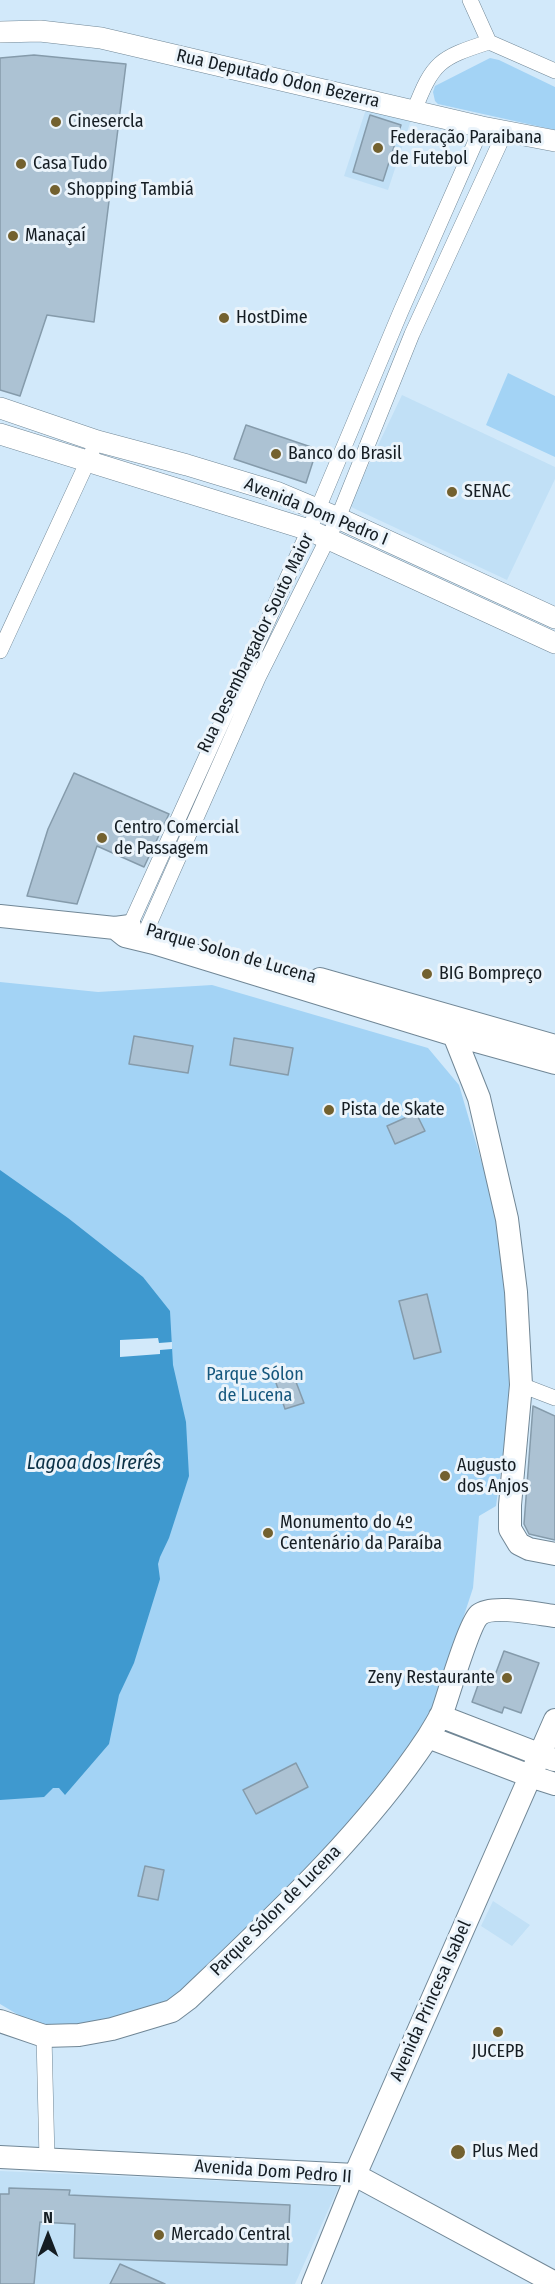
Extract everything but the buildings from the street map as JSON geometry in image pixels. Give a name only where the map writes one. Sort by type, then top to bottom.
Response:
[{"type":"main road","name":"Rua Deputado Odon Bezerra","points":[[0,32],[40,31],[101,38],[482,127],[555,141]]},
{"type":"main road","name":"Avenida Dom Pedro I","points":[[0,408],[97,441],[276,492],[338,518],[555,618]]},
{"type":"main road","name":"Avenida Dom Pedro I","points":[[0,434],[309,530],[555,643]]},
{"type":"main road","points":[[0,916],[131,932],[416,1014],[555,1063]]},
{"type":"main road","points":[[456,1027],[555,1046]]},
{"type":"main road","points":[[456,1027],[479,1098],[507,1220],[516,1292],[521,1385],[510,1528],[519,1544],[529,1550],[555,1554]]},
{"type":"main road","name":"Parque Sólon de Lucena","points":[[0,2021],[44,2036],[79,2035],[112,2029],[172,2011],[188,1999],[292,1900],[357,1828],[405,1769],[440,1716],[475,1621],[485,1612],[498,1610],[555,1616]]},
{"type":"main road","points":[[440,1716],[548,1758]]},
{"type":"main road","name":"Avenida Princesa Isabel","points":[[355,2175],[530,1776],[548,1758],[555,1720]]},
{"type":"main road","points":[[428,1737],[555,1784]]},
{"type":"main road","name":"Avenida Dom Pedro II","points":[[0,2157],[355,2175],[555,2283]]},
{"type":"street","points":[[470,0],[489,42]]},
{"type":"street","points":[[414,111],[427,78],[439,64],[460,51],[489,42],[514,51],[555,71]]},
{"type":"street","name":"Rua Desembargador Souto Maior","points":[[131,932],[183,826],[252,675],[309,530],[401,311],[482,127]]},
{"type":"street","name":"Rua Desembargador Souto Maior","points":[[252,675],[329,538],[412,334],[505,132]]},
{"type":"street","points":[[0,651],[97,441]]},
{"type":"street","points":[[521,1385],[555,1398]]},
{"type":"street","points":[[44,2036],[48,2158]]},
{"type":"street","name":"Avenida Princesa Isabel","points":[[311,2284],[355,2175]]},
{"type":"shaded area","name":"Federação Paraibana de Futebol","points":[[367,106],[411,120],[388,190],[344,176]]},
{"type":"shaded area","name":"SENAC","points":[[402,395],[555,467],[555,479],[507,580],[349,506]]},
{"type":"shaded area","points":[[493,1901],[530,1925],[512,1946],[481,1926]]},
{"type":"shaded area","name":"Mercado Central","points":[[0,2171],[339,2186],[295,2284],[0,2284]]},
{"type":"green space","points":[[490,58],[499,60],[555,87],[555,130],[438,104],[435,101],[433,92],[435,86]]},
{"type":"green space","points":[[508,373],[555,396],[555,457],[486,425]]},
{"type":"green space","name":"Parque Sólon de Lucena","points":[[0,982],[98,992],[212,985],[428,1048],[459,1085],[498,1218],[509,1313],[509,1409],[496,1506],[479,1516],[473,1588],[427,1728],[386,1787],[166,2011],[73,2028],[32,2023],[0,2004]]},
{"type":"water","name":"Lagoa dos Irerês","points":[[0,1170],[68,1218],[143,1277],[170,1311],[173,1365],[186,1422],[189,1476],[169,1538],[160,1557],[158,1564],[160,1579],[134,1663],[119,1695],[109,1744],[65,1795],[59,1788],[53,1788],[44,1797],[0,1800]]},
{"type":"pier","points":[[158,1338],[159,1343],[172,1342],[172,1349],[160,1350],[160,1354],[120,1357],[120,1340]]},
{"type":"place","name":"Cinesercla","points":[[56,122]]},
{"type":"place","name":"Federação Paraibana de Futebol","points":[[378,148]]},
{"type":"place","name":"Casa Tudo","points":[[21,164]]},
{"type":"place","name":"Shopping Tambiá","points":[[55,190]]},
{"type":"place","name":"Manaçaí","points":[[13,236]]},
{"type":"place","name":"HostDime","points":[[224,318]]},
{"type":"place","name":"Banco do Brasil","points":[[276,454]]},
{"type":"place","name":"SENAC","points":[[452,492]]},
{"type":"place","name":"Centro Comercial de Passagem","points":[[102,838]]},
{"type":"place","name":"BIG Bompreço","points":[[427,974]]},
{"type":"place","name":"Pista de Skate","points":[[329,1110]]},
{"type":"place","name":"Augusto dos Anjos","points":[[445,1476]]},
{"type":"place","name":"Monumento do 4º Centenário da Paraíba","points":[[268,1533]]},
{"type":"place","name":"Zeny Restaurante","points":[[507,1678]]},
{"type":"place","name":"JUCEPB","points":[[498,2032]]},
{"type":"place","name":"Plus Med","points":[[458,2152]]},
{"type":"place","name":"Mercado Central","points":[[159,2235]]}]
